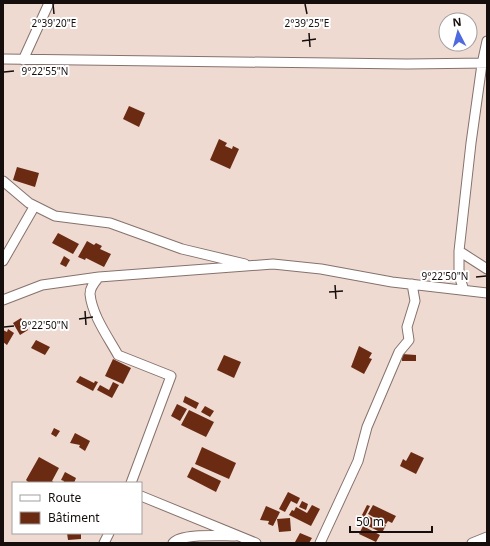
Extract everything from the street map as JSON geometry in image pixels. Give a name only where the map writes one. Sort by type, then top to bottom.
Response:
[{"type":"street","points":[[23,60],[49,3]]},
{"type":"street","points":[[464,290],[459,276],[458,251],[470,143],[487,42]]},
{"type":"street","points":[[3,60],[484,63]]},
{"type":"street","points":[[3,181],[34,207],[55,216],[110,223],[182,249],[254,266]]},
{"type":"street","points":[[3,261],[34,207]]},
{"type":"street","points":[[458,251],[487,269]]},
{"type":"street","points":[[3,300],[42,285],[99,277],[254,266],[295,266],[412,284],[487,293]]},
{"type":"street","points":[[99,277],[93,284],[90,293],[95,311],[118,355],[171,376],[131,482]]},
{"type":"street","points":[[320,543],[358,461],[367,427],[399,352],[409,340],[407,326],[415,301],[412,284]]},
{"type":"street","points":[[142,496],[256,543]]},
{"type":"street","points":[[104,543],[108,534]]},
{"type":"street","points":[[173,543],[175,540],[192,537],[238,536]]},
{"type":"street","points":[[472,543],[487,537]]},
{"type":"building","points":[[129,106],[145,113],[139,127],[123,119]]},
{"type":"building","points":[[219,139],[227,143],[225,146],[232,149],[233,146],[239,149],[230,169],[210,160]]},
{"type":"building","points":[[17,167],[39,173],[35,187],[13,180]]},
{"type":"building","points":[[58,233],[79,244],[73,254],[52,243]]},
{"type":"building","points":[[87,241],[94,245],[96,243],[102,246],[100,249],[111,254],[104,267],[86,258],[85,260],[78,257]]},
{"type":"building","points":[[64,256],[70,260],[66,267],[60,264]]},
{"type":"building","points":[[21,318],[28,330],[20,335],[13,323]]},
{"type":"building","points":[[8,329],[14,333],[7,345],[3,342],[3,330],[7,332]]},
{"type":"building","points":[[36,340],[50,347],[45,355],[31,348]]},
{"type":"building","points":[[359,346],[372,353],[369,358],[372,359],[364,374],[351,367]]},
{"type":"building","points":[[402,354],[416,355],[416,361],[402,361]]},
{"type":"building","points":[[224,355],[241,362],[234,378],[217,370]]},
{"type":"building","points":[[113,359],[131,368],[123,384],[105,376]]},
{"type":"building","points":[[80,376],[94,383],[95,381],[98,382],[93,391],[76,382]]},
{"type":"building","points":[[113,382],[119,385],[112,398],[97,390],[100,385],[109,390]]},
{"type":"building","points":[[185,396],[199,403],[196,409],[183,402]]},
{"type":"building","points":[[177,404],[187,409],[180,421],[171,416]]},
{"type":"building","points":[[205,406],[214,411],[210,417],[201,412]]},
{"type":"building","points":[[189,410],[214,422],[206,437],[181,425]]},
{"type":"building","points":[[54,428],[60,431],[56,437],[51,434]]},
{"type":"building","points":[[75,433],[90,441],[85,451],[79,447],[80,445],[70,443]]},
{"type":"building","points":[[202,447],[236,463],[229,479],[195,464]]},
{"type":"building","points":[[411,452],[424,458],[416,474],[400,466],[403,459],[406,461]]},
{"type":"building","points":[[39,457],[59,468],[52,481],[54,482],[28,482],[26,480]]},
{"type":"building","points":[[192,467],[221,481],[216,492],[187,477]]},
{"type":"building","points":[[65,472],[76,478],[74,482],[64,482],[61,480]]},
{"type":"building","points":[[288,492],[300,498],[297,504],[291,501],[285,512],[279,509]]},
{"type":"building","points":[[302,501],[308,504],[306,510],[299,507]]},
{"type":"building","points":[[312,505],[320,509],[311,526],[289,515],[296,507],[307,513]]},
{"type":"building","points":[[367,505],[370,506],[364,518],[361,517]]},
{"type":"building","points":[[373,505],[396,516],[392,523],[388,521],[386,524],[368,514]]},
{"type":"building","points":[[266,506],[280,512],[273,526],[268,524],[269,521],[260,520]]},
{"type":"building","points":[[368,516],[386,525],[382,533],[364,524]]},
{"type":"building","points":[[290,518],[291,531],[279,532],[277,519]]},
{"type":"building","points":[[363,526],[380,535],[376,542],[359,534]]},
{"type":"building","points":[[300,533],[312,538],[309,543],[295,542]]},
{"type":"building","points":[[67,534],[81,534],[81,539],[68,540]]}]
